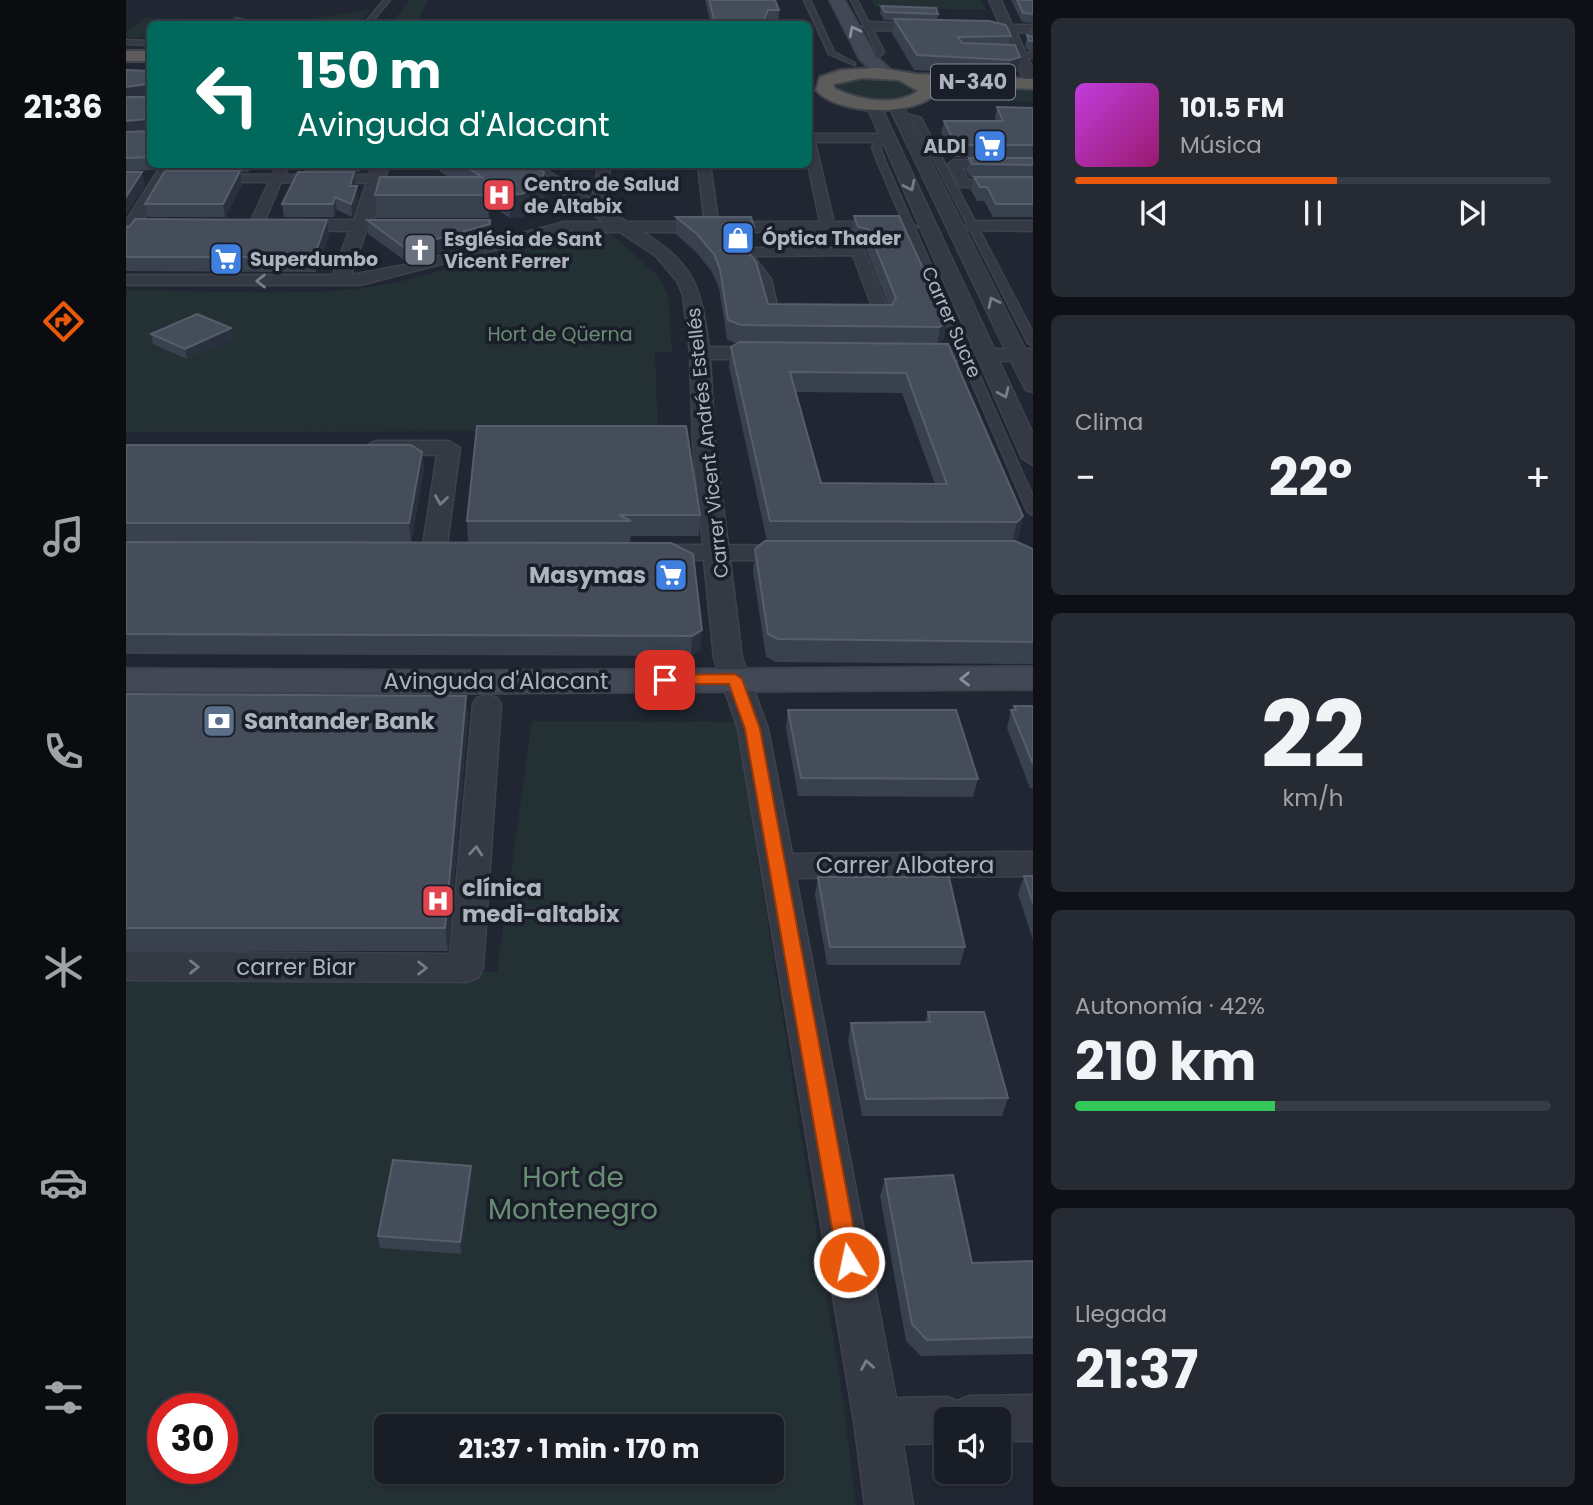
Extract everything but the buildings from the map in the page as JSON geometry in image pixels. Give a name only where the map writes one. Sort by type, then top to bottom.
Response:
[{"type":"highway","points":[[126,56],[147,56]]},
{"type":"highway","name":"N-340","points":[[812,77],[833,78],[852,69],[912,79],[1033,83]]},
{"type":"highway","points":[[833,78],[824,86],[831,94],[840,98]]},
{"type":"highway","name":"N-340","points":[[812,96],[840,98],[896,109],[928,92],[924,85],[912,79]]},
{"type":"highway","name":"N-340","points":[[914,101],[945,100]]},
{"type":"main road","points":[[821,0],[852,69]]},
{"type":"main road","points":[[837,0],[871,62],[886,74]]},
{"type":"main road","name":"Avinguda d'Alacant","points":[[126,702],[487,704],[1033,678]]},
{"type":"main road","name":"Avinguda d'Alacant","points":[[126,680],[490,682],[1033,704]]},
{"type":"street","points":[[995,0],[1033,83]]},
{"type":"street","points":[[868,26],[1033,29]]},
{"type":"street","name":"Carrer Sucre","points":[[868,104],[876,111],[1033,458]]},
{"type":"street","name":"Carrer Sucre","points":[[896,109],[1028,351],[1033,386]]},
{"type":"street","points":[[812,138],[887,140]]},
{"type":"street","points":[[812,156],[828,227]]},
{"type":"street","points":[[1033,163],[954,164],[964,184],[1033,184]]},
{"type":"street","points":[[249,225],[282,168]]},
{"type":"street","name":"Carrer Vicent Andrés Estellés","points":[[532,168],[662,252],[684,275],[692,295],[700,353],[704,443],[729,658],[753,729],[877,1421],[889,1505]]},
{"type":"street","points":[[492,228],[524,226],[596,208],[604,168]]},
{"type":"street","points":[[705,168],[712,227]]},
{"type":"street","points":[[199,178],[278,178],[378,172],[365,221],[359,225],[340,281]]},
{"type":"street","points":[[138,178],[169,173]]},
{"type":"street","points":[[128,228],[169,173]]},
{"type":"street","points":[[128,228],[159,225]]},
{"type":"street","points":[[249,225],[425,226]]},
{"type":"street","points":[[973,226],[1033,226]]},
{"type":"street","points":[[126,281],[340,281],[407,270],[564,227],[909,227]]},
{"type":"street","points":[[858,251],[884,318],[774,318],[764,279],[743,252],[858,251]]},
{"type":"street","points":[[900,354],[988,355],[1028,351]]},
{"type":"street","points":[[700,353],[794,354]]},
{"type":"street","points":[[355,449],[449,449],[434,552]]},
{"type":"street","points":[[406,552],[462,552]]},
{"type":"street","points":[[630,552],[816,553]]},
{"type":"street","name":"carrer Biar","points":[[126,966],[466,968],[487,704]]},
{"type":"street","name":"Carrer Albatera","points":[[778,866],[1033,864]]},
{"type":"street","points":[[1011,1418],[1033,1418]]},
{"type":"street","points":[[877,1421],[934,1420]]},
{"type":"lane","points":[[807,0],[831,53],[852,69]]},
{"type":"lane","points":[[854,0],[881,52],[871,62]]},
{"type":"lane","points":[[369,21],[385,2]]},
{"type":"lane","points":[[126,42],[147,43]]},
{"type":"lane","name":"Carrer Sucre","points":[[896,109],[917,118],[973,226],[1028,351]]},
{"type":"lane","name":"Carrer Sucre","points":[[887,140],[876,146],[1033,511]]},
{"type":"green space","points":[[409,0],[429,0],[417,20],[468,21],[390,21],[395,19]]},
{"type":"green space","points":[[872,0],[981,0],[986,10],[875,7]]},
{"type":"green space","points":[[371,9],[361,21],[301,21]]},
{"type":"green space","points":[[145,18],[231,20],[147,21],[147,38],[126,37],[126,32]]},
{"type":"green space","points":[[858,77],[889,78],[911,86],[914,92],[896,99],[875,101],[854,97],[837,88],[839,83]]},
{"type":"green space","points":[[931,83],[1033,86],[1033,102],[936,99],[939,91]]},
{"type":"green space","name":"Hort de Qüerna","points":[[593,230],[610,233],[657,275],[668,294],[672,352],[655,352],[658,431],[126,432],[126,290],[283,293],[346,290],[404,281],[538,239]]},
{"type":"green space","name":"Hort de Montenegro","points":[[532,721],[736,722],[843,1399],[856,1505],[126,1505],[126,972],[497,972]]},
{"type":"place","name":"ALDI","points":[[990,146]]},
{"type":"place","name":"Centro de Salud de Altabix","points":[[499,195]]},
{"type":"place","name":"Óptica Thader","points":[[738,238]]},
{"type":"place","name":"Església de Sant Vicent Ferrer","points":[[420,250]]},
{"type":"place","name":"Superdumbo","points":[[226,259]]},
{"type":"place","name":"Masymas","points":[[671,575]]},
{"type":"place","name":"Santander Bank","points":[[219,721]]},
{"type":"place","name":"clínica medi-altabix","points":[[438,901]]},
{"type":"route","points":[[665,680],[735,679],[753,729],[849,1262]]}]
